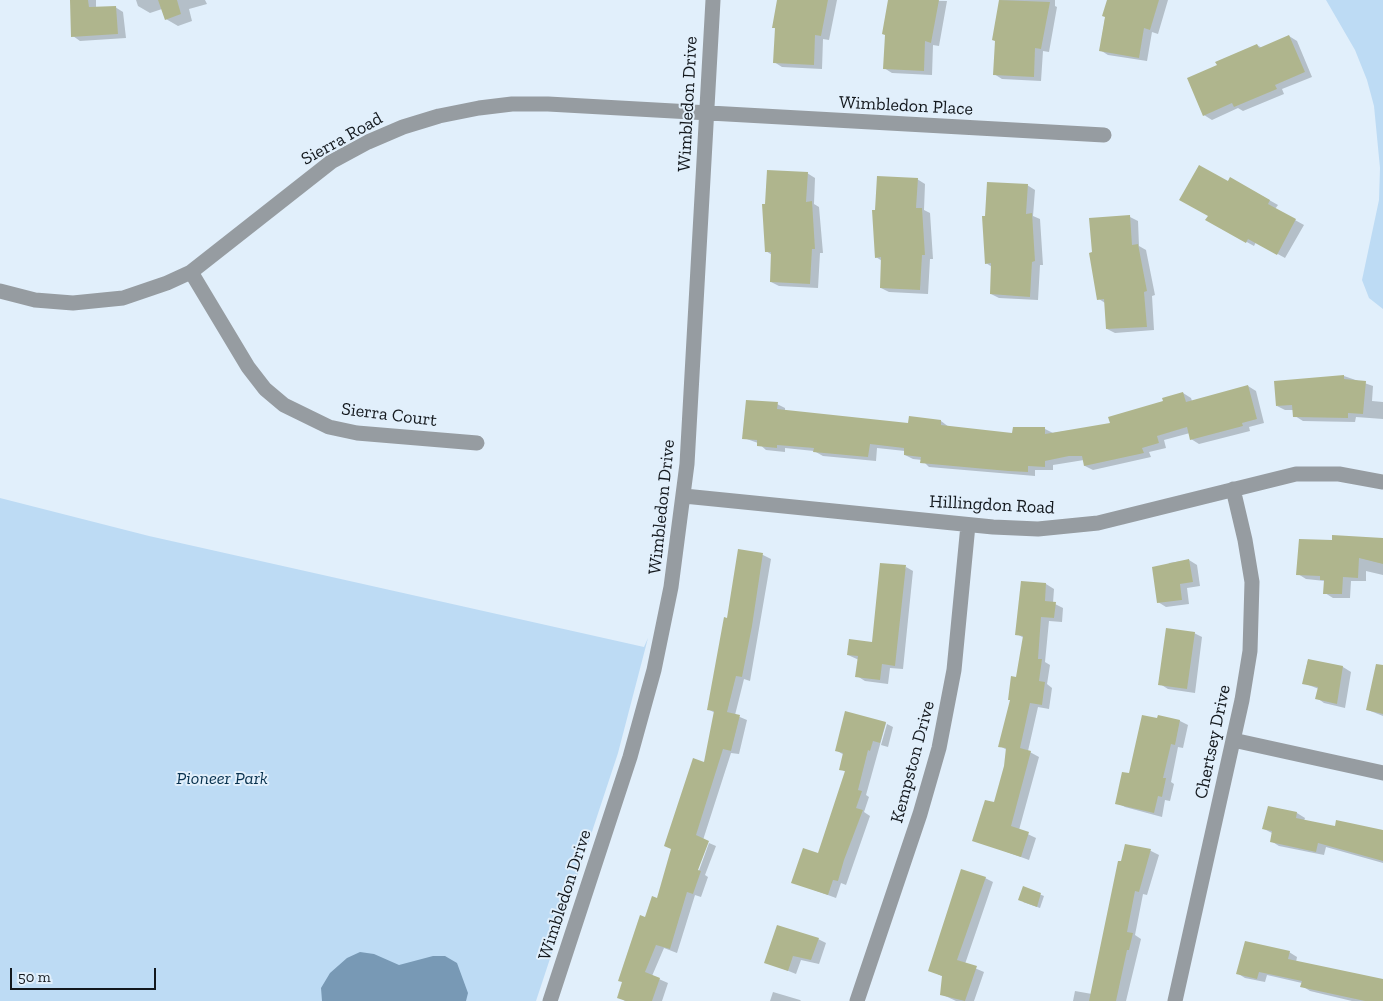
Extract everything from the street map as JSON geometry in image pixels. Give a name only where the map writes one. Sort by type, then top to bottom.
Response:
[{"type":"street","name":"Wimbledon Drive","points":[[550,1001],[623,782],[649,693],[671,587],[684,496],[713,0]]},
{"type":"street","name":"Sierra Road","points":[[0,291],[36,300],[73,303],[123,298],[167,283],[191,272],[331,162],[368,142],[403,127],[439,116],[512,104],[548,104],[707,113]]},
{"type":"street","name":"Wimbledon Place","points":[[707,113],[1104,136]]},
{"type":"street","name":"Sierra Court","points":[[191,272],[248,367],[265,389],[284,405],[329,427],[357,434],[478,443]]},
{"type":"street","name":"Hillingdon Road","points":[[684,496],[968,525],[1028,529],[1079,526],[1120,518],[1277,478],[1306,474],[1339,474],[1383,482]]},
{"type":"street","name":"Chertsey Drive","points":[[1176,1001],[1233,740],[1250,651],[1252,600],[1247,549],[1233,489]]},
{"type":"street","name":"Kempston Drive","points":[[858,1001],[920,814],[941,740],[954,664],[968,525]]},
{"type":"street","points":[[1233,740],[1383,773]]},
{"type":"green space","points":[[1326,0],[1383,0],[1383,309],[1369,298],[1362,280],[1379,200],[1380,168],[1374,106],[1367,80],[1355,50]]},
{"type":"green space","name":"Pioneer Park","points":[[0,498],[149,536],[644,647],[648,638],[618,753],[536,1001],[0,1001]]},
{"type":"shaded area","points":[[360,952],[374,954],[399,965],[433,956],[445,956],[457,963],[468,993],[466,1001],[322,1001],[321,988],[330,973],[347,958]]},
{"type":"building","points":[[70,0],[88,0],[89,7],[116,6],[118,34],[71,37]]},
{"type":"building","points":[[158,0],[177,0],[181,14],[165,20]]},
{"type":"building","points":[[777,0],[828,0],[821,36],[815,35],[814,65],[773,63],[775,28],[772,28]]},
{"type":"building","points":[[888,0],[939,0],[931,43],[925,41],[924,71],[883,69],[885,35],[882,34]]},
{"type":"building","points":[[999,0],[1050,2],[1041,49],[1035,48],[1034,77],[993,75],[995,41],[992,40]]},
{"type":"building","points":[[1107,0],[1159,0],[1150,30],[1144,28],[1139,58],[1099,51],[1105,17],[1102,16]]},
{"type":"building","points":[[1289,35],[1305,72],[1275,85],[1277,89],[1234,107],[1232,103],[1203,116],[1187,78],[1217,65],[1215,62],[1257,44],[1259,48]]},
{"type":"building","points":[[1199,165],[1228,181],[1230,177],[1270,200],[1268,204],[1296,219],[1277,255],[1248,239],[1246,243],[1205,220],[1208,216],[1179,200]]},
{"type":"building","points":[[767,170],[808,172],[806,202],[812,201],[815,249],[812,249],[810,284],[770,282],[771,252],[765,252],[762,204],[765,204]]},
{"type":"building","points":[[877,176],[918,178],[916,208],[922,208],[925,255],[922,255],[920,290],[880,288],[881,257],[875,258],[872,210],[875,210]]},
{"type":"building","points":[[987,182],[1028,184],[1026,214],[1032,213],[1035,261],[1032,262],[1030,297],[990,294],[991,263],[985,264],[982,216],[985,216]]},
{"type":"building","points":[[1130,215],[1132,245],[1138,244],[1147,291],[1144,292],[1147,327],[1106,329],[1104,299],[1097,300],[1089,253],[1092,252],[1089,218]]},
{"type":"building","points":[[1344,375],[1344,379],[1366,381],[1363,414],[1348,413],[1348,418],[1293,417],[1292,405],[1276,406],[1274,381]]},
{"type":"building","points":[[1248,385],[1257,419],[1242,423],[1243,426],[1190,440],[1187,427],[1157,436],[1159,443],[1142,448],[1144,453],[1084,466],[1082,456],[1069,456],[1045,461],[1045,467],[1028,466],[1028,472],[920,463],[921,457],[904,455],[904,448],[870,444],[868,457],[813,452],[814,448],[777,445],[777,448],[757,446],[757,440],[742,439],[746,400],[778,402],[777,409],[908,423],[909,416],[941,420],[941,425],[1012,433],[1013,427],[1045,427],[1045,434],[1110,423],[1108,417],[1163,401],[1162,398],[1183,392],[1186,402]]},
{"type":"building","points":[[1332,535],[1383,538],[1383,564],[1359,558],[1358,578],[1343,577],[1342,594],[1323,594],[1324,580],[1320,580],[1320,576],[1296,575],[1299,539],[1332,540]]},
{"type":"building","points":[[738,549],[763,553],[742,677],[736,676],[727,712],[740,715],[731,751],[723,749],[696,835],[709,841],[698,870],[701,871],[693,894],[687,892],[670,949],[656,945],[645,972],[660,978],[652,1001],[626,1001],[617,998],[622,982],[618,981],[640,915],[645,917],[652,896],[657,898],[671,849],[664,846],[693,758],[704,762],[714,711],[707,710],[724,617],[727,618]]},
{"type":"building","points":[[1189,559],[1193,582],[1180,584],[1182,600],[1157,603],[1152,567]]},
{"type":"building","points":[[880,563],[906,565],[895,666],[882,664],[880,680],[855,677],[858,656],[847,655],[849,639],[872,642]]},
{"type":"building","points":[[1021,581],[1046,583],[1045,601],[1056,602],[1054,618],[1041,617],[1038,659],[1042,659],[1039,681],[1045,682],[1042,705],[1030,703],[1020,748],[1031,751],[1011,826],[1029,832],[1021,857],[972,841],[985,800],[994,802],[1004,766],[1006,748],[998,747],[1010,700],[1008,700],[1011,676],[1016,677],[1023,636],[1015,635]]},
{"type":"building","points":[[1166,628],[1195,632],[1187,689],[1158,685]]},
{"type":"building","points":[[1308,659],[1343,666],[1337,704],[1315,699],[1318,687],[1302,684]]},
{"type":"building","points":[[1376,664],[1383,665],[1383,714],[1366,710]]},
{"type":"building","points":[[845,711],[886,722],[880,743],[873,741],[870,751],[868,750],[858,790],[862,791],[856,808],[863,810],[838,881],[833,880],[828,895],[791,883],[803,848],[818,853],[845,771],[839,770],[843,753],[835,751]]},
{"type":"building","points":[[1142,715],[1157,718],[1158,715],[1180,720],[1175,745],[1171,744],[1163,778],[1166,778],[1162,797],[1158,796],[1154,813],[1115,804],[1122,772],[1129,773]]},
{"type":"building","points":[[1268,806],[1297,812],[1296,818],[1335,826],[1336,820],[1383,830],[1383,861],[1318,843],[1316,852],[1270,842],[1272,831],[1262,829]]},
{"type":"building","points":[[1125,844],[1151,849],[1139,892],[1135,891],[1127,932],[1133,933],[1129,950],[1127,950],[1116,1001],[1089,1001],[1118,861],[1121,861]]},
{"type":"building","points":[[961,869],[986,877],[957,960],[977,966],[965,1001],[940,995],[942,976],[928,971]]},
{"type":"building","points":[[1023,886],[1041,893],[1037,907],[1018,900]]},
{"type":"building","points":[[777,925],[819,938],[811,960],[793,956],[788,971],[764,963]]},
{"type":"building","points":[[1245,941],[1290,951],[1288,959],[1383,979],[1383,1001],[1365,1001],[1300,987],[1302,981],[1259,972],[1257,979],[1236,974]]}]
